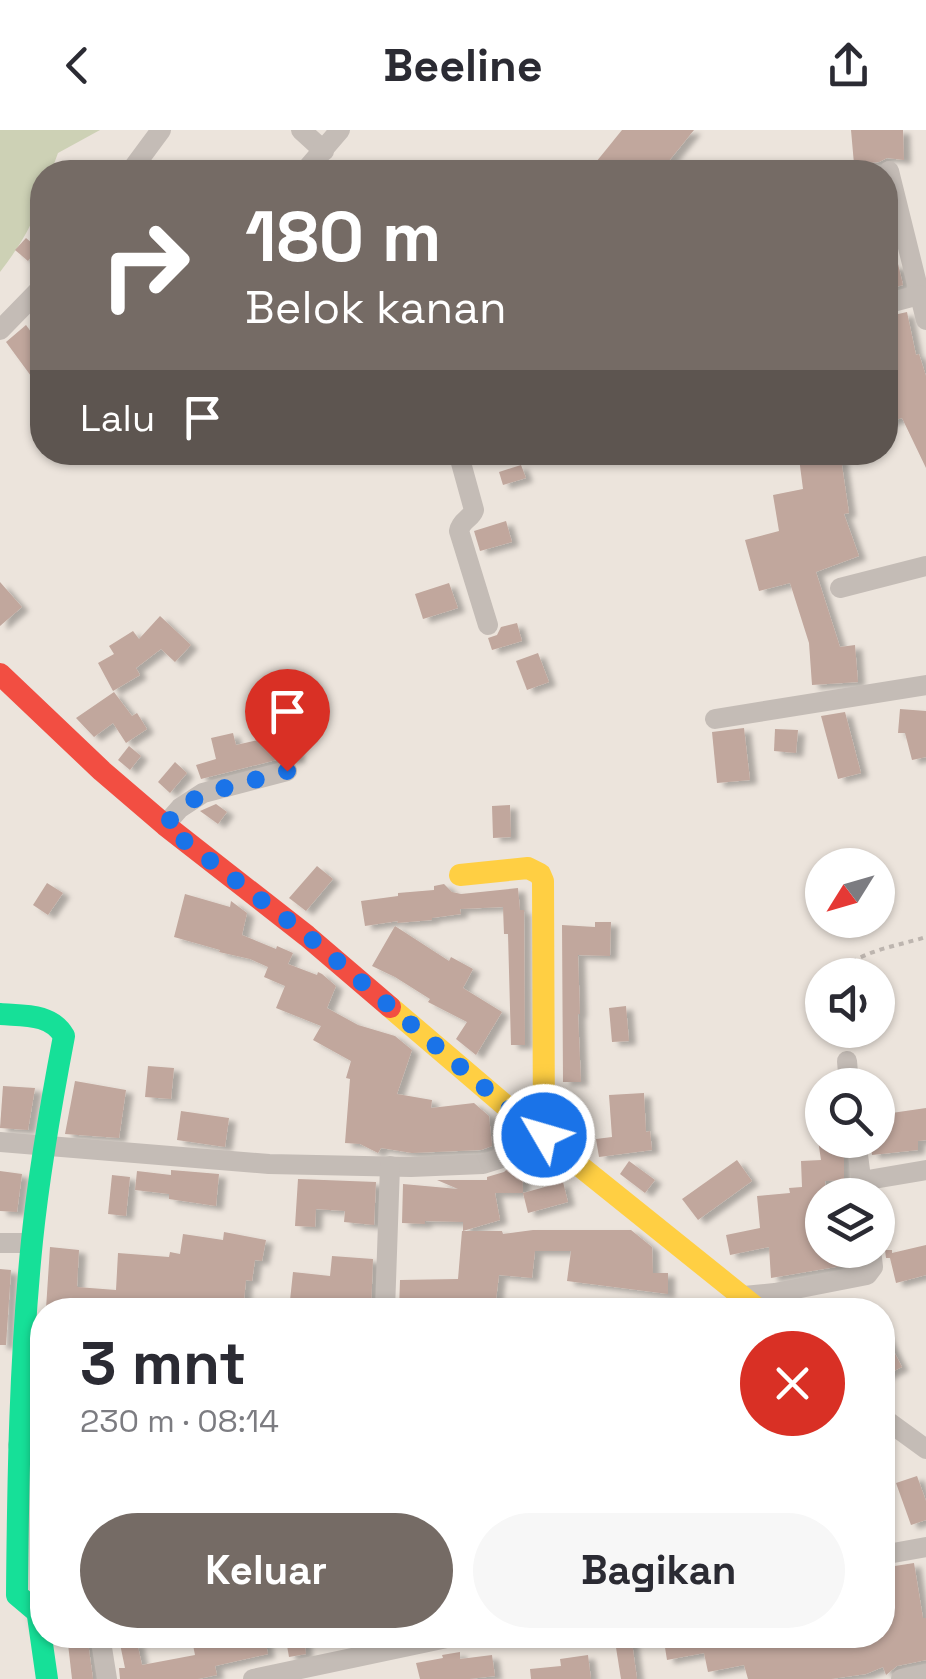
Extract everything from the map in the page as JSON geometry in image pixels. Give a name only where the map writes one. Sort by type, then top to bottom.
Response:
[{"type":"street","points":[[139,160],[162,130]]},
{"type":"street","points":[[301,130],[324,151]]},
{"type":"street","points":[[315,160],[340,130]]},
{"type":"street","points":[[898,212],[926,320]]},
{"type":"street","points":[[898,301],[919,295]]},
{"type":"street","points":[[0,330],[30,299]]},
{"type":"street","points":[[462,465],[474,510],[459,531],[488,625]]},
{"type":"street","points":[[840,588],[926,566]]},
{"type":"street","points":[[0,674],[165,826],[308,936],[520,1118],[745,1298]]},
{"type":"street","points":[[715,720],[926,684]]},
{"type":"street","points":[[165,826],[180,808],[203,794],[287,771]]},
{"type":"street","points":[[460,875],[528,868],[540,874],[543,881],[544,1135]]},
{"type":"street","points":[[0,1014],[51,1020],[63,1031],[32,1243],[34,1298]]},
{"type":"street","points":[[847,1061],[848,1068]]},
{"type":"street","points":[[0,1142],[268,1164],[390,1166],[491,1162],[504,1154],[520,1118]]},
{"type":"street","points":[[385,1298],[390,1166]]},
{"type":"street","points":[[895,1179],[926,1170]]},
{"type":"street","points":[[0,1243],[32,1243]]},
{"type":"street","points":[[762,1298],[867,1276],[873,1268]]},
{"type":"street","points":[[30,1354],[18,1444],[17,1595],[30,1605]]},
{"type":"street","points":[[895,1435],[926,1449]]},
{"type":"street","points":[[18,1444],[30,1446]]},
{"type":"street","points":[[895,1553],[926,1547]]},
{"type":"street","points":[[44,1648],[47,1679]]},
{"type":"street","points":[[102,1648],[107,1679]]},
{"type":"street","points":[[253,1679],[400,1648]]},
{"type":"street","points":[[901,1679],[926,1674]]},
{"type":"path","points":[[860,958],[926,937]]},
{"type":"green space","points":[[0,130],[100,130],[58,153],[55,160],[30,160],[30,226],[0,272]]},
{"type":"building","points":[[622,130],[694,130],[670,160],[598,160]]},
{"type":"building","points":[[851,130],[903,130],[904,160],[854,160]]},
{"type":"building","points":[[26,238],[30,241],[28,261],[15,250]]},
{"type":"building","points":[[907,312],[916,355],[919,354],[926,376],[926,468],[902,418],[898,419],[898,314]]},
{"type":"building","points":[[26,325],[30,330],[30,375],[6,342]]},
{"type":"building","points":[[521,465],[526,478],[503,485],[499,472]]},
{"type":"building","points":[[800,465],[842,465],[849,513],[844,514],[859,556],[816,572],[840,647],[855,645],[858,682],[812,685],[809,643],[790,583],[759,591],[745,540],[779,531],[773,495],[803,489]]},
{"type":"building","points":[[506,521],[512,542],[480,551],[474,531]]},
{"type":"building","points":[[0,582],[22,607],[0,626]]},
{"type":"building","points":[[449,583],[458,608],[423,619],[415,594]]},
{"type":"building","points":[[160,616],[191,645],[175,662],[161,649],[136,668],[140,675],[113,691],[98,663],[114,654],[109,646],[133,631],[139,639]]},
{"type":"building","points":[[517,623],[522,641],[492,650],[488,638],[497,635],[501,627]]},
{"type":"building","points":[[538,653],[549,682],[527,690],[516,661]]},
{"type":"building","points":[[114,692],[132,716],[137,713],[147,729],[126,743],[113,723],[94,737],[76,718]]},
{"type":"building","points":[[900,709],[926,711],[926,757],[912,760],[905,733],[898,733]]},
{"type":"building","points":[[291,710],[298,759],[284,758],[201,779],[196,765],[216,759],[211,738],[233,733],[236,745],[272,737],[269,713]]},
{"type":"building","points":[[845,712],[861,773],[838,779],[821,716]]},
{"type":"building","points":[[744,728],[750,780],[717,783],[712,732]]},
{"type":"building","points":[[775,729],[798,730],[796,753],[774,751]]},
{"type":"building","points":[[129,746],[141,756],[130,770],[118,760]]},
{"type":"building","points":[[175,762],[187,773],[170,793],[158,782]]},
{"type":"building","points":[[216,804],[227,812],[218,824],[200,811]]},
{"type":"building","points":[[510,805],[511,837],[493,838],[492,806]]},
{"type":"building","points":[[317,866],[333,879],[306,911],[289,898]]},
{"type":"building","points":[[47,883],[63,893],[48,915],[33,905]]},
{"type":"building","points":[[444,884],[461,894],[518,888],[520,910],[524,910],[525,1045],[511,1045],[508,934],[504,934],[503,907],[460,909],[461,914],[432,920],[365,926],[361,901],[434,890],[434,886]]},
{"type":"building","points":[[185,894],[230,907],[231,901],[247,913],[242,935],[293,953],[288,964],[322,974],[336,986],[327,1008],[358,1025],[395,1036],[412,1050],[397,1094],[432,1100],[431,1108],[474,1103],[489,1116],[492,1146],[481,1150],[412,1153],[381,1148],[378,1153],[360,1144],[345,1143],[350,1079],[346,1078],[351,1061],[313,1040],[321,1026],[276,1008],[285,986],[264,977],[268,967],[174,937]]},
{"type":"building","points":[[595,922],[611,922],[610,956],[578,955],[581,1082],[563,1082],[562,925],[595,927]]},
{"type":"building","points":[[395,926],[449,961],[451,957],[473,969],[463,988],[502,1012],[476,1055],[456,1039],[467,1022],[372,966]]},
{"type":"building","points":[[626,1006],[629,1041],[612,1042],[609,1008]]},
{"type":"building","points":[[148,1066],[174,1068],[171,1099],[145,1097]]},
{"type":"building","points":[[75,1081],[126,1090],[119,1138],[65,1134]]},
{"type":"building","points":[[3,1086],[35,1088],[28,1130],[0,1128]]},
{"type":"building","points":[[644,1093],[646,1132],[650,1131],[652,1150],[599,1157],[596,1139],[612,1137],[609,1095]]},
{"type":"building","points":[[926,1108],[926,1140],[918,1141],[918,1150],[895,1152],[895,1113]]},
{"type":"building","points":[[181,1111],[229,1118],[225,1147],[177,1140]]},
{"type":"building","points":[[844,1158],[844,1178],[805,1178],[805,1268],[830,1268],[771,1278],[769,1247],[730,1255],[726,1235],[760,1228],[757,1196],[790,1193],[789,1188],[802,1187],[801,1161]]},
{"type":"building","points":[[737,1160],[752,1181],[698,1220],[682,1199]]},
{"type":"building","points":[[629,1161],[655,1180],[645,1193],[620,1174]]},
{"type":"building","points":[[515,1162],[522,1162],[523,1193],[495,1193],[500,1220],[463,1231],[463,1222],[402,1223],[403,1184],[458,1189],[437,1180],[487,1180]]},
{"type":"building","points":[[171,1170],[219,1174],[216,1206],[135,1190],[137,1171],[171,1175]]},
{"type":"building","points":[[0,1171],[22,1174],[17,1212],[0,1211]]},
{"type":"building","points":[[112,1175],[130,1177],[126,1216],[108,1214]]},
{"type":"building","points":[[298,1179],[376,1182],[374,1225],[344,1222],[345,1211],[316,1209],[315,1227],[295,1226]]},
{"type":"building","points":[[563,1182],[568,1202],[528,1213],[523,1193]]},
{"type":"building","points":[[533,1230],[631,1230],[652,1247],[653,1273],[668,1273],[668,1294],[567,1281],[571,1251],[535,1251],[532,1278],[499,1275],[496,1298],[399,1298],[400,1280],[458,1279],[462,1231],[503,1234]]},
{"type":"building","points":[[224,1232],[266,1240],[262,1261],[255,1260],[252,1281],[246,1280],[244,1298],[47,1298],[50,1247],[79,1250],[77,1287],[116,1290],[118,1253],[169,1257],[170,1252],[180,1254],[183,1234],[223,1240]]},
{"type":"building","points":[[926,1245],[926,1275],[896,1283],[892,1268],[895,1252]]},
{"type":"building","points":[[332,1256],[373,1259],[371,1298],[290,1298],[293,1272],[330,1276]]},
{"type":"building","points":[[0,1269],[11,1270],[6,1345],[0,1345]]},
{"type":"building","points":[[917,1476],[926,1501],[926,1520],[911,1525],[896,1483]]},
{"type":"building","points":[[914,1563],[926,1618],[926,1660],[897,1666],[886,1675],[883,1667],[831,1679],[748,1679],[744,1665],[708,1672],[704,1653],[667,1660],[665,1648],[895,1648],[895,1566]]},
{"type":"building","points":[[68,1648],[89,1648],[93,1679],[72,1679]]},
{"type":"building","points":[[121,1648],[138,1648],[142,1665],[195,1655],[194,1648],[267,1648],[268,1654],[215,1666],[217,1675],[198,1679],[120,1679],[119,1668],[125,1668]]},
{"type":"building","points":[[287,1648],[305,1648],[306,1654],[289,1657]]},
{"type":"building","points":[[616,1648],[633,1648],[637,1679],[621,1679]]},
{"type":"building","points":[[460,1652],[460,1659],[492,1655],[495,1676],[420,1679],[416,1663]]},
{"type":"building","points":[[588,1655],[591,1679],[531,1679],[530,1669],[561,1666],[560,1659]]},
{"type":"traffic: fast","points":[[0,1014],[44,1019],[64,1036],[38,1189],[25,1330],[17,1595],[30,1606]]},
{"type":"traffic: fast","points":[[43,1648],[47,1679]]},
{"type":"traffic: slow","points":[[460,875],[528,868],[540,874],[543,881],[544,1135]]},
{"type":"traffic: slow","points":[[390,1007],[520,1118],[744,1298]]},
{"type":"traffic: jam","points":[[0,674],[165,825],[307,936],[390,1007]]},
{"type":"route","points":[[287,771],[191,799],[165,826],[308,936],[544,1135]]}]
